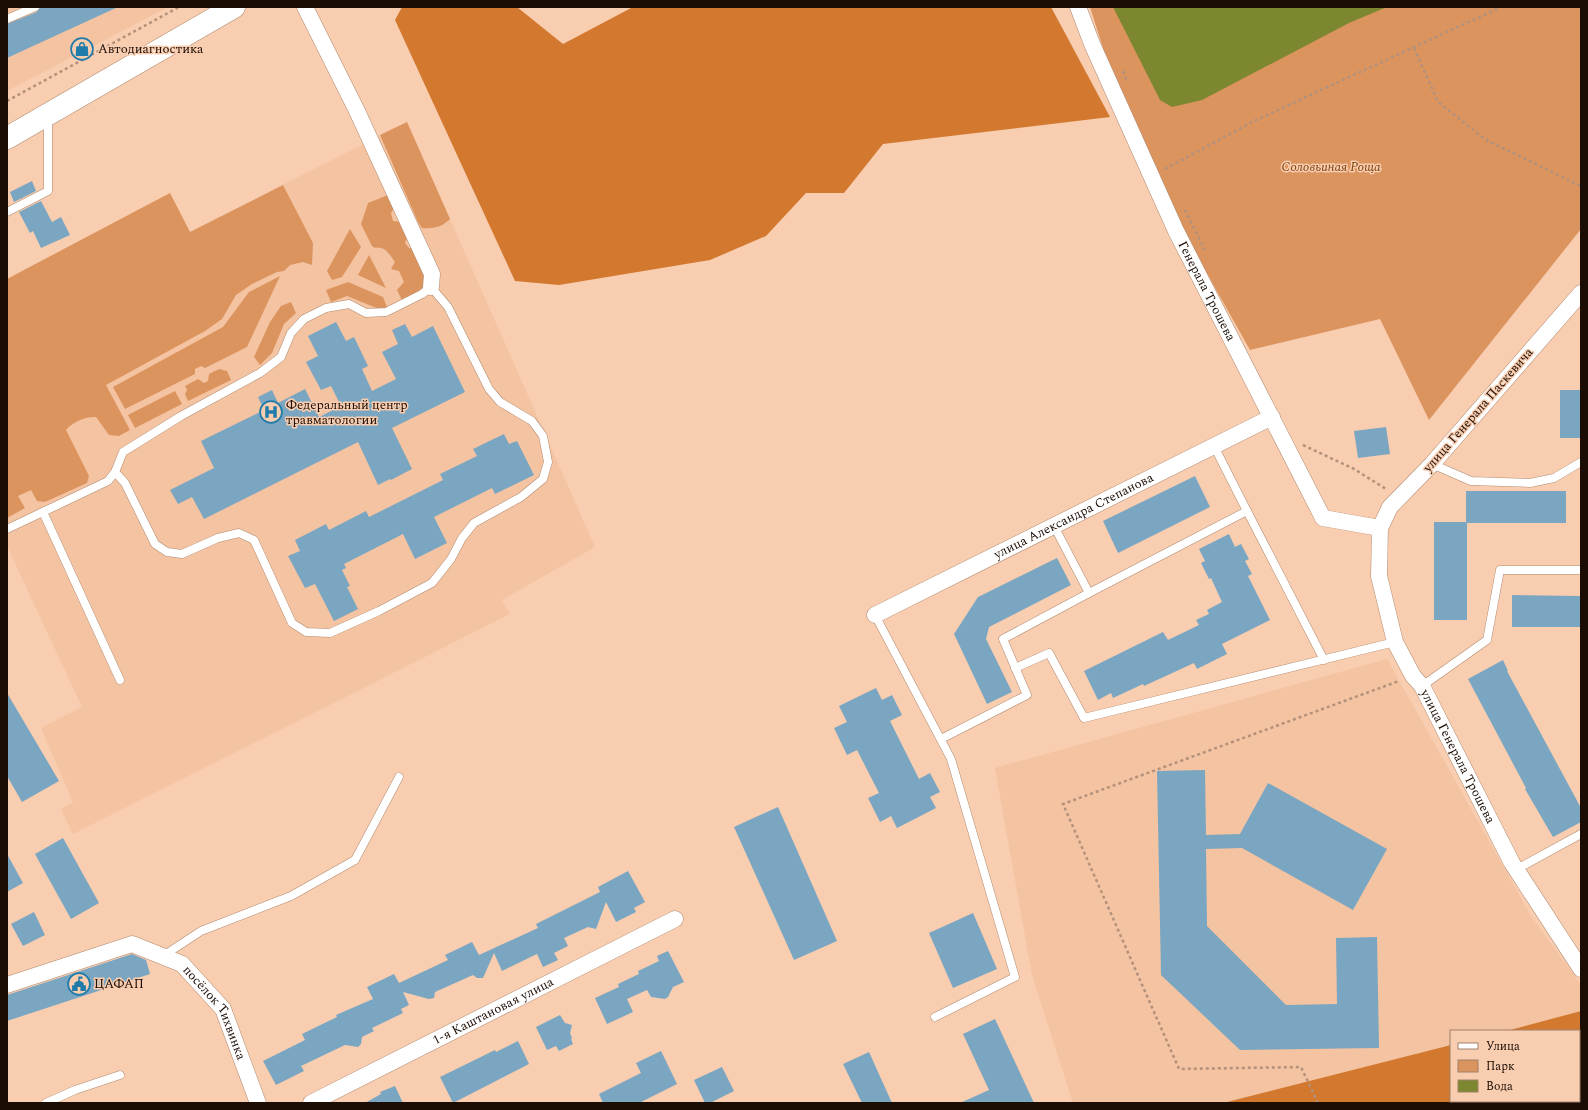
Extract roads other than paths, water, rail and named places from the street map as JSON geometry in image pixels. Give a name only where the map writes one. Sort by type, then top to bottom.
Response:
[{"type":"main road","points":[[7,138],[48,116],[234,7]]},
{"type":"street","points":[[305,7],[357,111],[432,274],[431,287]]},
{"type":"street","name":"Генерала Трошева","points":[[1078,7],[1092,44],[1176,231],[1323,518],[1380,528]]},
{"type":"street","name":"улица Генерала Паскевича","points":[[1380,528],[1390,506],[1432,464],[1581,294]]},
{"type":"street","name":"улица Александра Степанова","points":[[875,615],[1272,417]]},
{"type":"street","name":"улица Генерала Трошева","points":[[1380,528],[1379,576],[1395,642],[1517,869],[1581,969]]},
{"type":"street","name":"1-я Каштановая улица","points":[[311,1103],[675,919]]},
{"type":"street","name":"посёлок Тихвинка","points":[[7,985],[132,944],[182,964],[223,1009],[258,1103]]},
{"type":"lane","points":[[7,19],[35,7]]},
{"type":"lane","points":[[7,212],[48,191],[48,116]]},
{"type":"lane","points":[[7,529],[108,481],[115,472],[123,452],[181,416],[260,373],[281,356],[291,333],[304,319],[326,308],[349,304],[366,313],[386,312],[422,294],[431,287],[448,307],[489,389],[500,402],[532,421],[543,436],[548,462],[543,479],[521,497],[474,523],[462,538],[451,559],[432,583],[379,611],[330,633],[306,632],[292,623],[254,540],[239,533],[218,538],[182,554],[167,552],[155,544],[124,483],[115,472]]},
{"type":"lane","points":[[1214,446],[1324,660]]},
{"type":"lane","points":[[1432,464],[1471,481],[1530,483],[1554,478],[1581,462]]},
{"type":"lane","points":[[941,739],[1027,695],[1003,640],[1089,593],[1247,511]]},
{"type":"lane","points":[[43,512],[120,680]]},
{"type":"lane","points":[[1054,526],[1089,593]]},
{"type":"lane","points":[[1417,681],[1487,640],[1500,570],[1581,570]]},
{"type":"lane","points":[[875,615],[951,759],[1015,977],[935,1017]]},
{"type":"lane","points":[[1015,668],[1049,653],[1084,718],[1395,642]]},
{"type":"lane","points":[[163,956],[201,932],[291,896],[355,860],[399,777]]},
{"type":"lane","points":[[1517,869],[1581,834]]},
{"type":"lane","points":[[46,1103],[75,1090],[120,1075]]},
{"type":"water","points":[[1113,7],[1387,7],[1349,23],[1202,100],[1172,107],[1160,100]]},
{"type":"place","name":"Автодиагностика","points":[[82,49]]},
{"type":"place","name":"Федеральный центр травматологии","points":[[271,412]]},
{"type":"place","name":"ЦАФАП","points":[[79,984]]},
{"type":"park label","name":"Соловьиная Роща","points":[[1331,167]]}]
